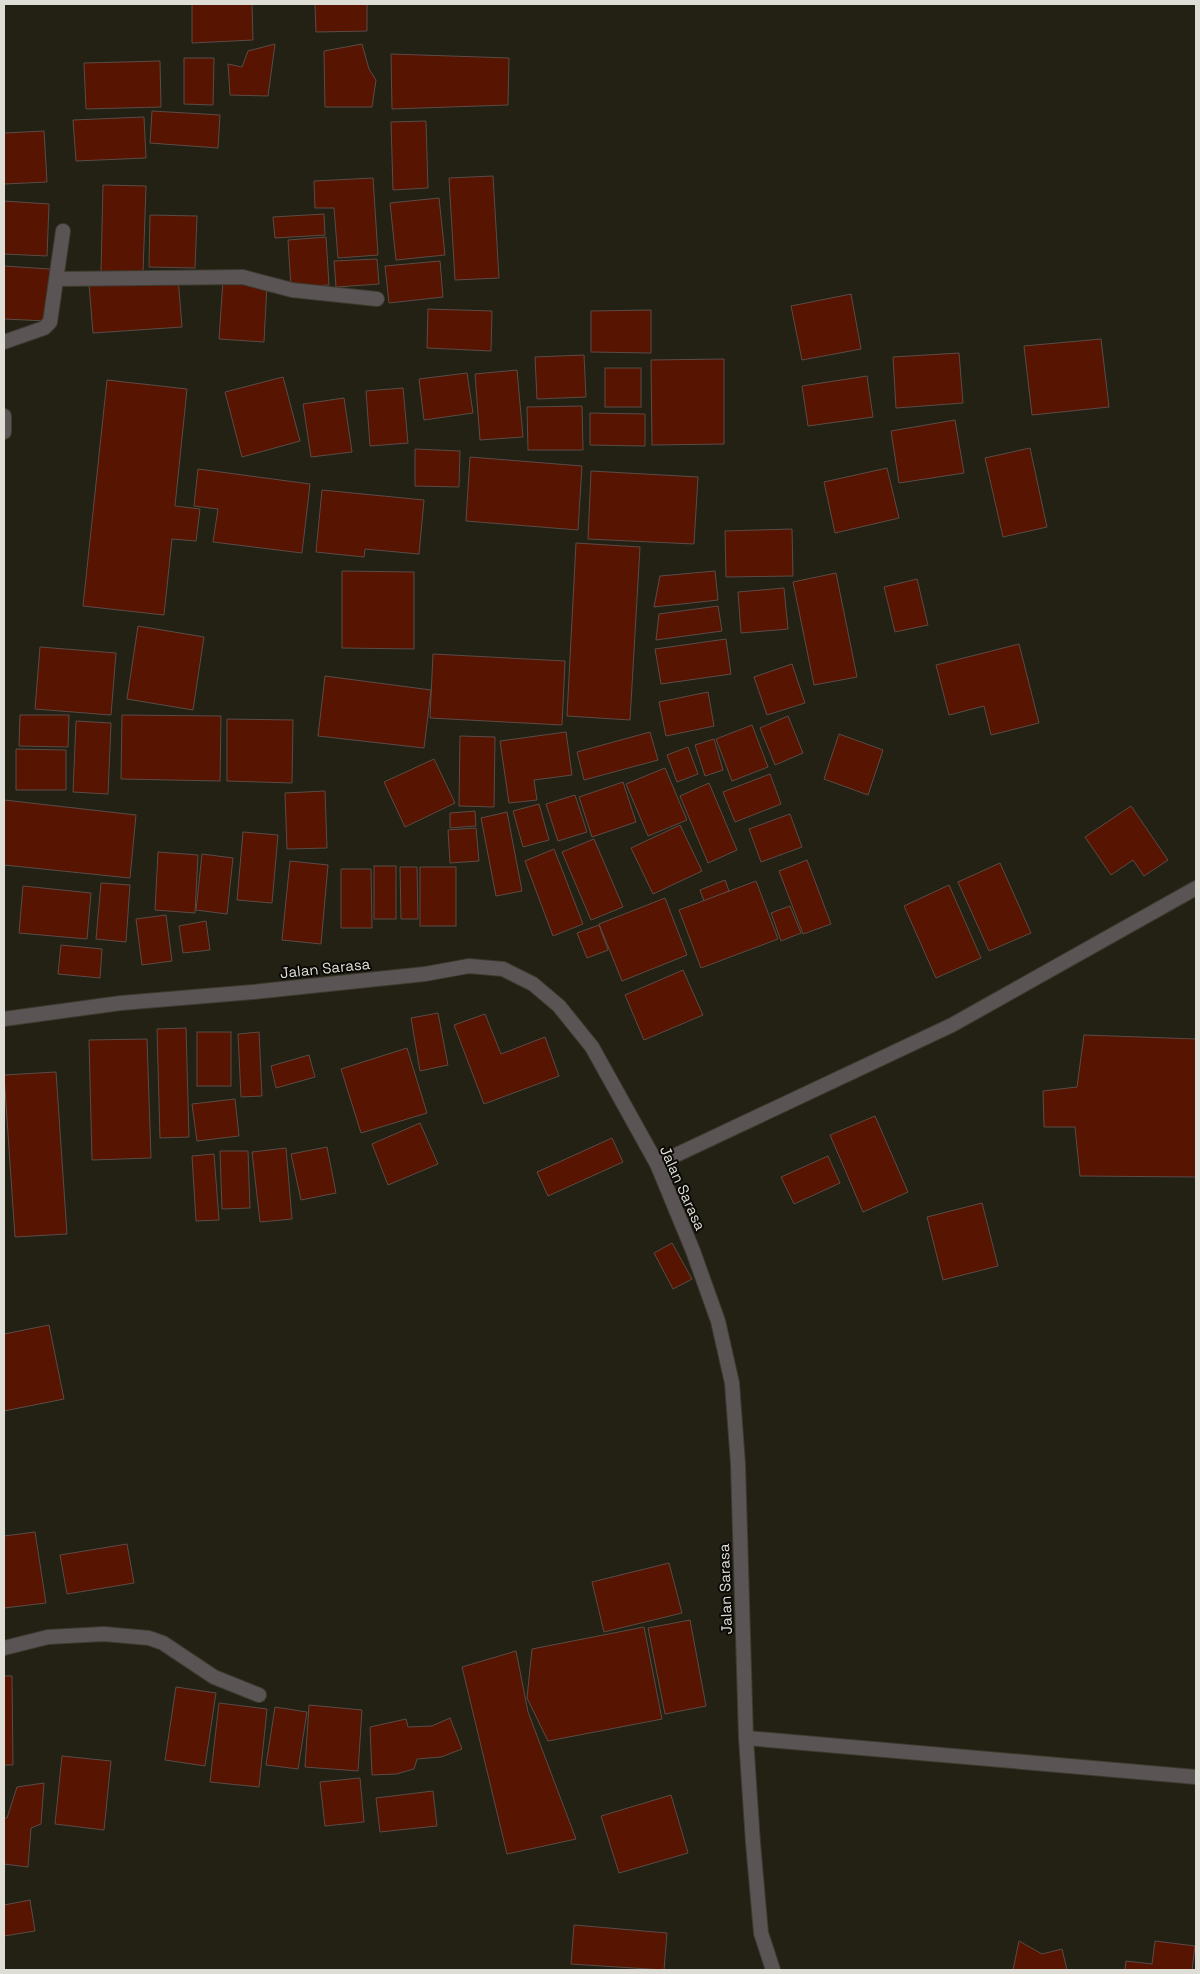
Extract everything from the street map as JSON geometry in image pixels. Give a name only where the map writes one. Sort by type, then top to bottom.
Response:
[{"type":"street","points":[[4,342],[44,328],[50,322],[63,231]]},
{"type":"street","points":[[57,279],[243,277],[292,290],[377,299]]},
{"type":"street","points":[[4,416],[4,432]]},
{"type":"street","points":[[657,1164],[952,1026],[1196,888]]},
{"type":"street","name":"Jalan Sarasa","points":[[4,1019],[121,1003],[253,992],[425,974],[469,966],[503,969],[533,984],[553,1000],[586,1040],[657,1164],[693,1251],[718,1320],[732,1383],[738,1464],[746,1738],[761,1933],[773,1970]]},
{"type":"street","points":[[4,1648],[48,1637],[104,1634],[149,1638],[163,1643],[214,1677],[259,1695]]},
{"type":"street","points":[[746,1738],[1196,1777]]},
{"type":"building","points":[[192,4],[252,4],[253,40],[192,43]]},
{"type":"building","points":[[315,4],[367,4],[367,31],[316,32]]},
{"type":"building","points":[[275,44],[268,96],[230,95],[228,64],[242,67],[248,51]]},
{"type":"building","points":[[362,44],[369,69],[376,80],[372,107],[325,107],[324,51]]},
{"type":"building","points":[[391,54],[509,58],[508,105],[392,109]]},
{"type":"building","points":[[184,58],[214,58],[213,105],[184,104]]},
{"type":"building","points":[[160,61],[161,107],[86,109],[84,63]]},
{"type":"building","points":[[152,111],[220,115],[218,148],[150,143]]},
{"type":"building","points":[[144,117],[146,158],[76,161],[73,120]]},
{"type":"building","points":[[426,121],[428,188],[393,190],[391,122]]},
{"type":"building","points":[[44,131],[47,182],[4,184],[4,133]]},
{"type":"building","points":[[493,176],[499,278],[455,280],[449,178]]},
{"type":"building","points":[[373,178],[378,255],[338,258],[334,208],[315,208],[314,181]]},
{"type":"building","points":[[103,185],[146,186],[143,273],[101,272]]},
{"type":"building","points":[[439,198],[445,255],[396,260],[390,203]]},
{"type":"building","points":[[4,201],[49,204],[47,256],[4,254]]},
{"type":"building","points":[[324,214],[325,235],[275,238],[273,217]]},
{"type":"building","points":[[150,215],[197,216],[195,268],[149,267]]},
{"type":"building","points":[[326,237],[329,285],[291,287],[288,240]]},
{"type":"building","points":[[377,259],[379,284],[336,287],[334,261]]},
{"type":"building","points":[[440,261],[443,297],[389,303],[385,266]]},
{"type":"building","points":[[4,266],[50,269],[47,321],[4,319]]},
{"type":"building","points":[[178,278],[182,327],[93,333],[89,284]]},
{"type":"building","points":[[223,280],[267,284],[264,342],[219,339]]},
{"type":"building","points":[[851,294],[861,349],[802,360],[791,306]]},
{"type":"building","points":[[428,309],[492,311],[491,351],[427,348]]},
{"type":"building","points":[[651,310],[651,353],[591,352],[591,311]]},
{"type":"building","points":[[1101,339],[1109,407],[1032,415],[1024,346]]},
{"type":"building","points":[[959,353],[963,403],[896,408],[893,357]]},
{"type":"building","points":[[584,355],[586,397],[537,399],[535,357]]},
{"type":"building","points":[[724,359],[724,444],[652,445],[651,360]]},
{"type":"building","points":[[605,368],[641,368],[641,407],[605,407]]},
{"type":"building","points":[[517,370],[523,437],[480,440],[475,374]]},
{"type":"building","points":[[467,373],[473,413],[424,420],[419,379]]},
{"type":"building","points":[[867,376],[873,417],[808,426],[802,386]]},
{"type":"building","points":[[283,377],[300,441],[242,457],[225,392]]},
{"type":"building","points":[[107,380],[187,389],[175,506],[200,509],[196,541],[172,539],[164,615],[83,606]]},
{"type":"building","points":[[403,388],[408,443],[370,446],[366,391]]},
{"type":"building","points":[[344,398],[352,452],[311,457],[303,404]]},
{"type":"building","points":[[582,406],[583,450],[528,450],[527,407]]},
{"type":"building","points":[[590,413],[645,414],[645,446],[590,445]]},
{"type":"building","points":[[955,420],[964,473],[899,483],[891,431]]},
{"type":"building","points":[[1030,448],[1047,527],[1003,537],[985,458]]},
{"type":"building","points":[[415,449],[460,451],[459,487],[415,486]]},
{"type":"building","points":[[470,457],[582,466],[578,530],[466,521]]},
{"type":"building","points":[[887,468],[899,518],[835,533],[824,482]]},
{"type":"building","points":[[198,469],[310,484],[302,553],[213,542],[218,509],[194,506]]},
{"type":"building","points":[[591,471],[698,477],[694,544],[588,539]]},
{"type":"building","points":[[322,490],[424,500],[419,554],[365,549],[364,557],[316,552]]},
{"type":"building","points":[[792,529],[793,576],[726,577],[725,531]]},
{"type":"building","points":[[576,543],[640,547],[630,720],[567,716]]},
{"type":"building","points":[[342,571],[414,572],[414,649],[342,648]]},
{"type":"building","points":[[715,571],[718,600],[654,607],[660,576]]},
{"type":"building","points":[[836,573],[857,677],[814,685],[793,582]]},
{"type":"building","points":[[917,579],[928,625],[895,632],[884,587]]},
{"type":"building","points":[[784,588],[788,629],[741,633],[738,592]]},
{"type":"building","points":[[718,606],[722,631],[656,640],[659,614]]},
{"type":"building","points":[[138,626],[204,637],[193,710],[127,699]]},
{"type":"building","points":[[726,639],[731,674],[661,684],[655,649]]},
{"type":"building","points":[[1019,644],[1039,723],[991,735],[984,706],[949,715],[936,665]]},
{"type":"building","points":[[40,647],[116,653],[111,715],[35,709]]},
{"type":"building","points":[[433,654],[565,661],[562,725],[430,718]]},
{"type":"building","points":[[792,664],[805,703],[767,715],[754,677]]},
{"type":"building","points":[[325,676],[431,690],[424,748],[318,736]]},
{"type":"building","points":[[708,692],[714,726],[666,736],[659,702]]},
{"type":"building","points":[[20,715],[69,715],[68,747],[19,746]]},
{"type":"building","points":[[122,715],[221,716],[220,781],[121,779]]},
{"type":"building","points":[[788,716],[803,753],[775,765],[760,728]]},
{"type":"building","points":[[227,719],[293,720],[292,783],[227,781]]},
{"type":"building","points":[[76,721],[111,723],[108,794],[73,792]]},
{"type":"building","points":[[752,725],[768,767],[732,781],[716,739]]},
{"type":"building","points":[[566,732],[572,775],[534,780],[537,800],[509,803],[500,741]]},
{"type":"building","points":[[650,732],[658,760],[584,780],[577,752]]},
{"type":"building","points":[[839,734],[883,750],[868,795],[824,779]]},
{"type":"building","points":[[460,736],[495,737],[494,807],[459,806]]},
{"type":"building","points":[[714,739],[723,770],[705,776],[695,745]]},
{"type":"building","points":[[688,747],[698,774],[677,782],[667,755]]},
{"type":"building","points":[[16,749],[66,750],[66,790],[16,790]]},
{"type":"building","points":[[434,759],[455,803],[405,827],[384,782]]},
{"type":"building","points":[[665,768],[687,820],[648,836],[626,784]]},
{"type":"building","points":[[770,774],[781,804],[735,822],[723,792]]},
{"type":"building","points":[[623,782],[636,822],[592,837],[579,797]]},
{"type":"building","points":[[709,783],[737,850],[708,863],[680,796]]},
{"type":"building","points":[[325,791],[327,848],[287,849],[285,793]]},
{"type":"building","points":[[575,795],[587,832],[558,841],[546,804]]},
{"type":"building","points":[[4,800],[136,815],[130,878],[4,865]]},
{"type":"building","points":[[539,804],[549,840],[523,847],[513,811]]},
{"type":"building","points":[[1131,806],[1168,860],[1144,876],[1133,860],[1111,875],[1085,837]]},
{"type":"building","points":[[475,811],[476,826],[450,828],[450,813]]},
{"type":"building","points":[[507,812],[522,891],[496,896],[481,818]]},
{"type":"building","points":[[790,814],[802,847],[761,862],[749,829]]},
{"type":"building","points":[[680,825],[702,871],[653,894],[631,848]]},
{"type":"building","points":[[476,828],[479,861],[450,863],[448,830]]},
{"type":"building","points":[[243,832],[278,835],[272,903],[237,900]]},
{"type":"building","points":[[594,839],[623,907],[591,920],[562,852]]},
{"type":"building","points":[[554,849],[583,924],[553,936],[525,861]]},
{"type":"building","points":[[158,852],[198,855],[195,913],[155,910]]},
{"type":"building","points":[[202,854],[233,858],[227,914],[196,910]]},
{"type":"building","points":[[807,860],[831,924],[803,934],[779,871]]},
{"type":"building","points":[[290,861],[328,865],[321,944],[282,940]]},
{"type":"building","points":[[1000,863],[1031,933],[989,951],[958,882]]},
{"type":"building","points":[[374,866],[396,866],[396,919],[374,919]]},
{"type":"building","points":[[400,867],[417,867],[418,919],[401,919]]},
{"type":"building","points":[[420,867],[456,867],[456,926],[420,926]]},
{"type":"building","points":[[341,869],[371,869],[372,928],[341,928]]},
{"type":"building","points":[[725,880],[729,891],[704,901],[700,890]]},
{"type":"building","points":[[756,881],[778,939],[701,968],[679,910]]},
{"type":"building","points":[[101,883],[130,885],[126,942],[96,939]]},
{"type":"building","points":[[949,885],[981,958],[936,978],[904,906]]},
{"type":"building","points":[[23,886],[91,893],[87,939],[19,933]]},
{"type":"building","points":[[665,898],[687,955],[622,981],[599,924]]},
{"type":"building","points":[[790,906],[801,933],[781,941],[771,913]]},
{"type":"building","points":[[166,915],[172,961],[142,965],[136,919]]},
{"type":"building","points":[[206,921],[210,950],[183,953],[179,926]]},
{"type":"building","points":[[599,925],[608,950],[587,958],[577,933]]},
{"type":"building","points":[[61,945],[102,949],[100,978],[58,974]]},
{"type":"building","points":[[683,970],[703,1015],[644,1040],[625,995]]},
{"type":"building","points":[[438,1013],[448,1065],[420,1071],[411,1018]]},
{"type":"building","points":[[485,1014],[501,1054],[545,1037],[559,1076],[484,1104],[454,1025]]},
{"type":"building","points":[[186,1028],[189,1137],[160,1138],[157,1029]]},
{"type":"building","points":[[197,1032],[231,1032],[231,1086],[197,1086]]},
{"type":"building","points":[[259,1032],[262,1096],[241,1097],[238,1034]]},
{"type":"building","points":[[1084,1035],[1196,1039],[1196,1177],[1080,1176],[1075,1127],[1044,1127],[1043,1091],[1077,1087]]},
{"type":"building","points":[[147,1039],[151,1158],[92,1160],[89,1040]]},
{"type":"building","points":[[407,1048],[427,1113],[361,1133],[341,1069]]},
{"type":"building","points":[[309,1055],[315,1077],[276,1088],[271,1066]]},
{"type":"building","points":[[56,1072],[67,1234],[15,1237],[4,1075]]},
{"type":"building","points":[[235,1099],[239,1136],[197,1141],[192,1104]]},
{"type":"building","points":[[875,1116],[908,1192],[863,1212],[830,1135]]},
{"type":"building","points":[[420,1123],[438,1164],[388,1185],[372,1144]]},
{"type":"building","points":[[612,1138],[623,1162],[548,1196],[537,1172]]},
{"type":"building","points":[[327,1147],[336,1193],[301,1200],[291,1154]]},
{"type":"building","points":[[286,1148],[292,1219],[260,1222],[252,1152]]},
{"type":"building","points":[[220,1151],[248,1151],[250,1208],[222,1209]]},
{"type":"building","points":[[214,1154],[219,1220],[196,1221],[192,1156]]},
{"type":"building","points":[[828,1156],[840,1183],[794,1204],[781,1177]]},
{"type":"building","points":[[982,1203],[998,1266],[943,1280],[927,1217]]},
{"type":"building","points":[[672,1243],[692,1279],[673,1289],[654,1253]]},
{"type":"building","points":[[49,1325],[64,1399],[4,1411],[4,1334]]},
{"type":"building","points":[[35,1532],[46,1603],[4,1608],[4,1536]]},
{"type":"building","points":[[127,1544],[134,1583],[67,1594],[60,1555]]},
{"type":"building","points":[[669,1563],[682,1613],[604,1632],[592,1582]]},
{"type":"building","points":[[690,1620],[706,1706],[665,1714],[648,1628]]},
{"type":"building","points":[[644,1627],[662,1719],[548,1741],[527,1698],[532,1649]]},
{"type":"building","points":[[516,1651],[528,1712],[576,1839],[507,1854],[462,1667]]},
{"type":"building","points":[[4,1676],[12,1676],[13,1765],[4,1765]]},
{"type":"building","points":[[176,1687],[216,1693],[205,1766],[165,1760]]},
{"type":"building","points":[[219,1703],[267,1709],[259,1787],[210,1782]]},
{"type":"building","points":[[309,1705],[362,1710],[358,1771],[305,1767]]},
{"type":"building","points":[[275,1707],[307,1712],[298,1769],[266,1765]]},
{"type":"building","points":[[450,1718],[462,1749],[441,1757],[417,1759],[414,1769],[396,1774],[372,1775],[370,1727],[406,1719],[408,1727],[432,1726]]},
{"type":"building","points":[[62,1756],[111,1761],[104,1830],[55,1824]]},
{"type":"building","points":[[360,1778],[364,1822],[325,1826],[320,1782]]},
{"type":"building","points":[[44,1783],[41,1824],[31,1828],[28,1867],[4,1864],[4,1818],[7,1818],[17,1787]]},
{"type":"building","points":[[433,1791],[437,1826],[380,1832],[376,1798]]},
{"type":"building","points":[[671,1795],[688,1853],[619,1873],[601,1816]]},
{"type":"building","points":[[30,1900],[35,1931],[4,1936],[4,1905]]},
{"type":"building","points":[[574,1925],[667,1933],[664,1970],[571,1964]]},
{"type":"building","points":[[1019,1941],[1042,1954],[1062,1949],[1067,1970],[1013,1970]]},
{"type":"building","points":[[1155,1941],[1195,1946],[1192,1970],[1125,1970],[1126,1961],[1152,1964]]}]
